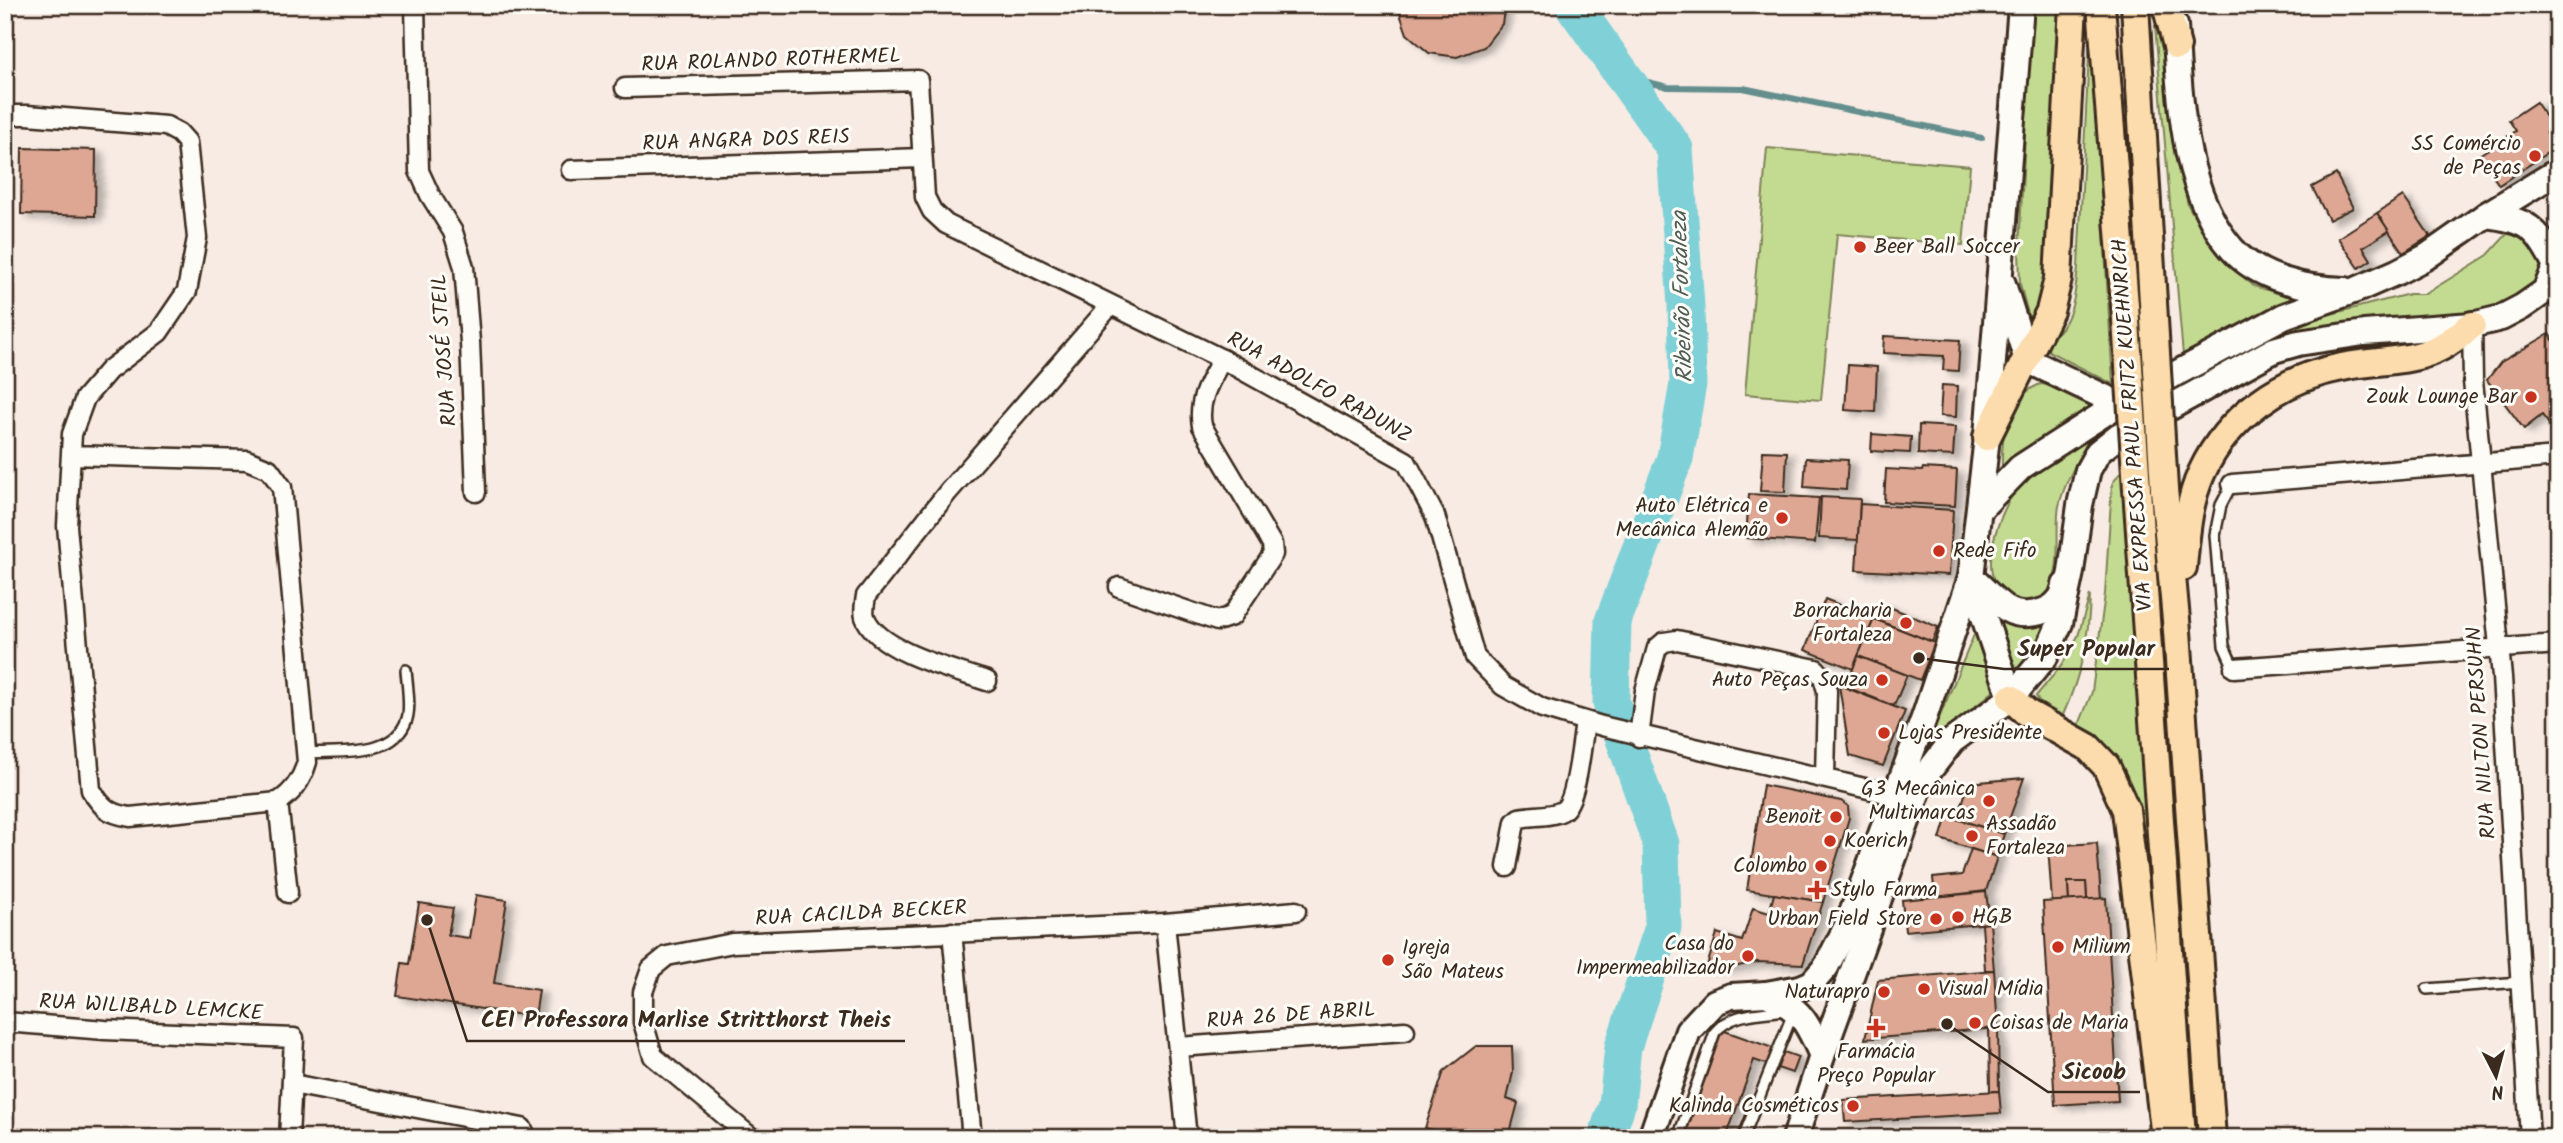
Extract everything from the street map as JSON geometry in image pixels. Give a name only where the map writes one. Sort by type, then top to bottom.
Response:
[{"type":"main road","points":[[1797,998],[1826,967],[1848,924],[1924,718],[1971,576],[1987,437],[2021,5]]},
{"type":"main road","points":[[1987,437],[2050,311],[2058,279],[2073,5]]},
{"type":"main road","name":"VIA EXPRESSA PAUL FRITZ KUEHNRICH","points":[[2101,5],[2125,305],[2182,1138]]},
{"type":"main road","name":"VIA EXPRESSA PAUL FRITZ KUEHNRICH","points":[[2134,5],[2164,489],[2177,631],[2212,1138]]},
{"type":"main road","points":[[2166,5],[2177,46]]},
{"type":"main road","points":[[2174,5],[2188,149],[2198,190],[2214,226],[2233,251],[2277,278],[2329,289],[2356,290]]},
{"type":"main road","points":[[1979,510],[2021,467],[2119,404],[2284,316],[2356,290],[2426,257],[2486,215],[2558,171]]},
{"type":"main road","points":[[1795,1138],[1922,780],[1952,741],[2011,698],[2045,657],[2060,624],[2071,572],[2080,505],[2088,470],[2098,452],[2118,436],[2274,351],[2298,343],[2364,333],[2472,326],[2501,318],[2545,291],[2557,264],[2543,240],[2533,230],[2509,218],[2486,215]]},
{"type":"main road","points":[[1999,271],[2027,360],[2119,404]]},
{"type":"main road","points":[[2177,631],[2186,528],[2192,503],[2202,472],[2221,441],[2241,417],[2273,392],[2304,377],[2342,367],[2420,356],[2441,348],[2472,326]]},
{"type":"main road","points":[[1971,576],[2010,611],[2027,614],[2045,611],[2059,600],[2071,572]]},
{"type":"main road","points":[[1971,576],[2011,698],[2027,713],[2088,747],[2106,766],[2126,810],[2165,1138]]},
{"type":"main road","points":[[1651,1138],[1688,1031],[1715,1002],[1731,996],[1766,994],[1797,998]]},
{"type":"main road","points":[[1797,998],[1822,1056]]},
{"type":"street","name":"RUA JOSÉ STEIL","points":[[415,5],[419,171],[453,232],[464,267],[476,492]]},
{"type":"street","name":"RUA ROLANDO ROTHERMEL","points":[[625,88],[918,79]]},
{"type":"street","name":"RUA ADOLFO RADUNZ","points":[[918,79],[925,197],[932,211],[946,224],[1222,359],[1406,461],[1435,516],[1475,657],[1503,686],[1542,709],[1594,724],[1894,795]]},
{"type":"street","points":[[5,115],[27,114],[166,126],[179,132],[187,142],[197,238],[187,290],[159,332],[109,370],[85,398],[72,434],[71,455],[68,526],[91,790],[102,808],[130,817],[278,802],[288,796],[303,776],[307,762],[282,486],[269,469],[247,460],[71,455]]},
{"type":"street","name":"RUA ANGRA DOS REIS","points":[[571,170],[922,158]]},
{"type":"street","points":[[987,681],[902,652],[870,627],[864,614],[866,596],[948,492],[1110,306]]},
{"type":"street","name":"RUA NILTON PERSUHN","points":[[2472,326],[2473,381],[2500,649],[2530,1138]]},
{"type":"street","points":[[1119,587],[1217,621],[1224,620],[1232,616],[1273,554],[1272,544],[1202,426],[1201,400],[1222,359]]},
{"type":"street","points":[[2232,484],[2558,457]]},
{"type":"street","points":[[1635,735],[1657,648],[1664,642],[1677,640],[1816,669],[1823,677],[1827,691],[1825,777]]},
{"type":"street","points":[[2234,668],[2558,644]]},
{"type":"street","points":[[1507,867],[1515,822],[1519,818],[1558,813],[1569,806],[1594,724]]},
{"type":"street","points":[[278,802],[288,893]]},
{"type":"street","name":"RUA CACILDA BECKER","points":[[752,1138],[653,1056],[643,1023],[643,992],[651,969],[667,956],[733,943],[1165,922],[1296,911]]},
{"type":"street","points":[[1165,922],[1187,1138]]},
{"type":"street","points":[[952,932],[972,1138]]},
{"type":"street","name":"RUA WILIBALD LEMCKE","points":[[5,1022],[105,1030],[294,1038],[292,1084]]},
{"type":"street","name":"RUA 26 DE ABRIL","points":[[1179,1047],[1405,1031]]},
{"type":"street","points":[[289,1138],[292,1084],[522,1128],[527,1138]]},
{"type":"lane","points":[[2232,484],[2221,506],[2216,534],[2224,646],[2234,668]]},
{"type":"lane","points":[[306,752],[376,748],[398,736],[408,717],[406,670]]},
{"type":"lane","points":[[2427,989],[2521,982]]},
{"type":"lane","points":[[1678,1138],[1715,1032],[1724,1021],[1797,998]]},
{"type":"lane","points":[[1743,1138],[1797,998]]},
{"type":"green space","points":[[2032,5],[2066,5],[2051,268],[2033,332],[2020,284],[2019,248]]},
{"type":"green space","points":[[2091,14],[2113,384],[2050,352],[2046,347],[2067,319],[2076,287]]},
{"type":"green space","points":[[2155,26],[2163,28],[2180,170],[2188,205],[2207,237],[2234,269],[2254,286],[2294,298],[2183,356]]},
{"type":"green space","points":[[1767,148],[1970,166],[1963,245],[1837,234],[1821,400],[1745,394]]},
{"type":"green space","points":[[2507,234],[2527,236],[2541,247],[2545,273],[2530,287],[2505,301],[2477,312],[2259,345],[2296,323],[2409,294],[2425,294],[2488,255]]},
{"type":"green space","points":[[2040,384],[2070,391],[2097,408],[2002,470],[2004,432],[2012,409],[2019,399]]},
{"type":"green space","points":[[2091,439],[2072,471],[2059,506],[2056,566],[2047,592],[2037,600],[2021,601],[2005,595],[1995,583],[1991,568],[1996,530],[2003,512],[2020,485],[2036,471]]},
{"type":"green space","points":[[2127,463],[2167,1037],[2133,793],[2108,750],[2079,725],[2092,692],[2105,594],[2112,484]]},
{"type":"green space","points":[[2090,595],[2086,642],[2079,671],[2063,715],[2058,714],[2043,707],[2036,696],[2062,665],[2078,636]]},
{"type":"green space","points":[[1994,611],[2033,625],[2047,623],[2029,656],[2015,671]]},
{"type":"green space","points":[[1979,623],[2001,685],[1927,747]]},
{"type":"building","points":[[1397,5],[1505,5],[1502,24],[1484,47],[1457,57],[1429,53],[1407,34]]},
{"type":"building","points":[[2536,102],[2554,129],[2547,133],[2556,147],[2499,185],[2479,155],[2516,131],[2509,120]]},
{"type":"building","points":[[22,148],[96,150],[95,216],[21,214]]},
{"type":"building","points":[[2336,174],[2353,208],[2329,220],[2312,187]]},
{"type":"building","points":[[2403,196],[2430,236],[2403,253],[2377,213]]},
{"type":"building","points":[[2377,213],[2389,231],[2363,247],[2371,260],[2359,268],[2338,238]]},
{"type":"building","points":[[2549,334],[2558,347],[2558,436],[2542,415],[2524,429],[2487,380],[2501,362]]},
{"type":"building","points":[[1884,336],[1960,340],[1958,371],[1943,370],[1944,356],[1883,353]]},
{"type":"building","points":[[1848,365],[1877,367],[1875,412],[1845,410]]},
{"type":"building","points":[[1942,385],[1957,386],[1956,417],[1940,416]]},
{"type":"building","points":[[1919,425],[1955,427],[1953,456],[1918,454]]},
{"type":"building","points":[[1872,434],[1911,437],[1910,453],[1871,451]]},
{"type":"building","points":[[1763,451],[1787,452],[1785,492],[1760,491]]},
{"type":"building","points":[[1806,458],[1848,460],[1846,490],[1804,487]]},
{"type":"building","points":[[1923,468],[1957,470],[1955,506],[1884,502],[1886,469],[1922,471]]},
{"type":"building","name":"Auto Elétrica e Mecânica Alemão","points":[[1749,494],[1819,498],[1815,543],[1746,538]]},
{"type":"building","points":[[1821,497],[1860,499],[1858,540],[1819,538]]},
{"type":"building","points":[[1860,504],[1953,510],[1949,575],[1856,570]]},
{"type":"building","points":[[1825,599],[1874,619],[1853,669],[1805,650]]},
{"type":"building","name":"Borracharia Fortaleza","points":[[1880,603],[1938,627],[1932,642],[1874,619]]},
{"type":"building","points":[[1874,619],[1935,643],[1920,680],[1858,656]]},
{"type":"building","points":[[1858,656],[1907,675],[1894,706],[1846,687]]},
{"type":"building","points":[[1839,685],[1905,711],[1883,766],[1850,756]]},
{"type":"building","name":"G3 Mecânica Multimarcas","points":[[2024,778],[2004,834],[1957,819],[1969,783]]},
{"type":"building","points":[[1763,785],[1841,801],[1848,806],[1849,818],[1823,902],[1747,890]]},
{"type":"building","name":"Assadão Fortaleza","points":[[1947,816],[2004,834],[1997,857],[1940,839]]},
{"type":"building","points":[[2097,843],[2101,899],[2087,900],[2086,882],[2068,882],[2069,901],[2052,902],[2048,846]]},
{"type":"building","points":[[1971,849],[1997,857],[1986,891],[1935,897],[1933,878],[1962,875]]},
{"type":"building","points":[[2068,882],[2086,882],[2087,900],[2069,901]]},
{"type":"building","points":[[1986,892],[1990,923],[1905,931],[1902,900]]},
{"type":"building","points":[[1774,894],[1823,902],[1803,964],[1757,962],[1729,968],[1707,966],[1717,933],[1742,941],[1753,908],[1769,913]]},
{"type":"building","points":[[476,895],[507,900],[494,983],[539,990],[535,1017],[397,996],[402,963],[409,964],[419,903],[453,908],[448,935],[469,938]]},
{"type":"building","points":[[2106,898],[2118,1101],[2055,1105],[2043,902]]},
{"type":"building","points":[[1990,923],[1994,970],[1985,970],[1982,924]]},
{"type":"building","points":[[1994,970],[1998,1028],[1865,1039],[1878,980]]},
{"type":"building","points":[[1989,1028],[1998,1028],[1999,1091],[1990,1091]]},
{"type":"building","points":[[1722,1030],[1798,1057],[1792,1073],[1754,1060],[1726,1138],[1684,1138]]},
{"type":"building","points":[[1476,1046],[1512,1046],[1513,1072],[1507,1099],[1518,1103],[1511,1129],[1499,1138],[1442,1138],[1444,1133],[1425,1128],[1444,1071]]},
{"type":"building","points":[[1999,1091],[2001,1113],[1845,1122],[1843,1100]]},
{"type":"waterway","name":"Ribeirão Fortaleza","points":[[1573,5],[1675,149],[1686,306],[1688,384],[1675,458],[1613,621],[1611,702],[1661,844],[1663,927],[1623,1047],[1617,1105],[1606,1138]]},
{"type":"waterway","points":[[1620,75],[1668,87],[1743,88],[1982,138]]},
{"type":"place","name":"SS Comércio de Peças","points":[[2535,156]]},
{"type":"place","name":"Beer Ball Soccer","points":[[1860,247]]},
{"type":"place","name":"Zouk Lounge Bar","points":[[2531,397]]},
{"type":"place","name":"Auto Elétrica e Mecânica Alemão","points":[[1782,518]]},
{"type":"place","name":"Rede Fifo","points":[[1939,551]]},
{"type":"place","name":"Borracharia Fortaleza","points":[[1906,623]]},
{"type":"place","name":"Super Popular","points":[[1919,658]]},
{"type":"place","name":"Auto Peças Souza","points":[[1882,680]]},
{"type":"place","name":"Lojas Presidente","points":[[1884,733]]},
{"type":"place","name":"G3 Mecânica Multimarcas","points":[[1989,801]]},
{"type":"place","name":"Benoit","points":[[1836,817]]},
{"type":"place","name":"Assadão Fortaleza","points":[[1972,836]]},
{"type":"place","name":"Koerich","points":[[1830,841]]},
{"type":"place","name":"Colombo","points":[[1821,866]]},
{"type":"place","name":"Stylo Farma","points":[[1817,890]]},
{"type":"place","name":"HGB","points":[[1958,917]]},
{"type":"place","name":"Urban Field Store","points":[[1936,919]]},
{"type":"place","name":"CEI Professora Marlise Stritthorst Theis","points":[[427,920]]},
{"type":"place","name":"Milium","points":[[2058,947]]},
{"type":"place","name":"Casa do Impermeabilizador","points":[[1748,956]]},
{"type":"place","name":"Igreja São Mateus","points":[[1388,960]]},
{"type":"place","name":"Visual Mídia","points":[[1924,989]]},
{"type":"place","name":"Naturapro","points":[[1884,992]]},
{"type":"place","name":"Coisas de Maria","points":[[1975,1023]]},
{"type":"place","name":"Sicoob","points":[[1947,1024]]},
{"type":"place","name":"Farmácia Preço Popular","points":[[1876,1028]]},
{"type":"place","name":"Kalinda Cosméticos","points":[[1853,1106]]}]
